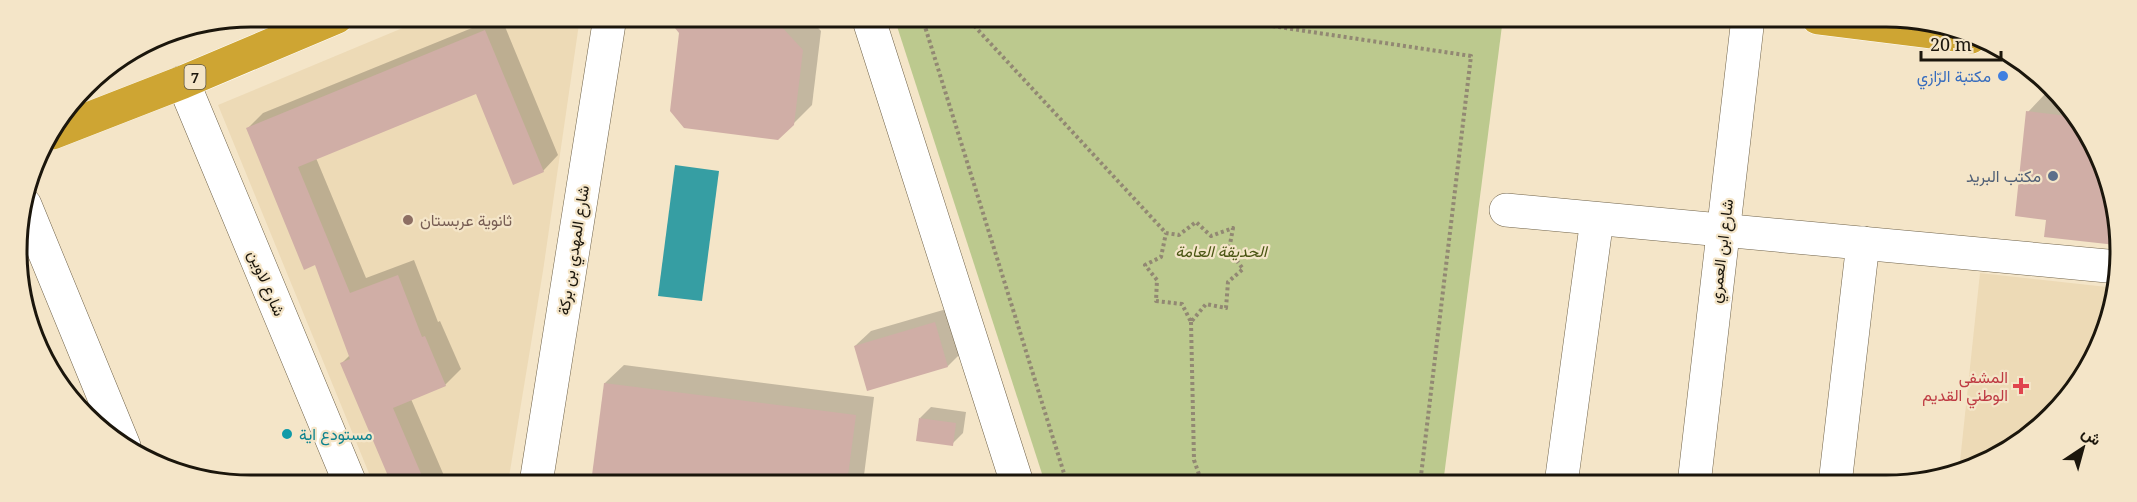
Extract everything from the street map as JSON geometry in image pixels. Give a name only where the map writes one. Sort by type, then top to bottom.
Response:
[{"type":"highway","name":"7","points":[[64,128],[183,82],[313,27]]},
{"type":"highway","points":[[1890,27],[1936,33]]},
{"type":"street","name":"شارع المهدي بن بركة","points":[[537,475],[608,27]]},
{"type":"street","points":[[871,27],[1014,475]]},
{"type":"street","name":"شارع ابن العمري","points":[[1695,475],[1747,27]]},
{"type":"street","name":"شارع لاوين","points":[[183,82],[348,475]]},
{"type":"street","points":[[1506,210],[2110,266]]},
{"type":"street","points":[[30,217],[118,431]]},
{"type":"street","points":[[1562,475],[1597,219]]},
{"type":"street","points":[[1836,475],[1863,243]]},
{"type":"path","points":[[925,27],[1065,475]]},
{"type":"path","points":[[975,27],[1166,233],[1179,235],[1196,222],[1211,236],[1233,228],[1229,250],[1243,269],[1228,282],[1226,308],[1206,304],[1191,322]]},
{"type":"path","points":[[1278,27],[1471,56],[1421,475]]},
{"type":"path","points":[[1166,233],[1161,257],[1145,265],[1157,280],[1156,301],[1182,304],[1191,322],[1194,460],[1199,475]]},
{"type":"shaded area","name":"ثانوية عربستان","points":[[405,27],[579,27],[543,271],[509,475],[370,475],[218,105]]},
{"type":"shaded area","name":"المشفى الوطني القديم","points":[[1980,273],[2107,287],[2098,323],[2087,350],[2054,399],[2022,429],[1985,452],[1960,462]]},
{"type":"green space","name":"الحديقة العامة","points":[[897,27],[1502,27],[1444,475],[1042,475]]},
{"type":"water","points":[[675,165],[719,171],[702,301],[658,296]]},
{"type":"building","points":[[674,27],[782,27],[803,50],[794,125],[778,140],[684,128],[670,111],[679,33]]},
{"type":"building","points":[[485,30],[544,172],[513,185],[476,94],[298,167],[350,293],[398,275],[422,337],[425,336],[446,386],[393,408],[422,475],[388,475],[340,363],[350,359],[315,265],[304,270],[246,128]]},
{"type":"building","name":"مكتب البريد","points":[[2026,111],[2064,116],[2087,152],[2098,179],[2106,207],[2110,244],[2044,237],[2046,220],[2015,216]]},
{"type":"building","points":[[935,322],[948,367],[867,391],[854,346]]},
{"type":"building","points":[[604,383],[856,415],[848,475],[592,475]]},
{"type":"building","points":[[919,418],[956,423],[953,446],[916,441]]},
{"type":"place","name":"مكتبة الرّازي","points":[[2003,76]]},
{"type":"place","name":"مكتب البريد","points":[[2053,176]]},
{"type":"place","name":"ثانوية عربستان","points":[[408,220]]},
{"type":"place","name":"المشفى الوطني القديم","points":[[2021,386]]},
{"type":"place","name":"مستودع اية","points":[[287,434]]}]
